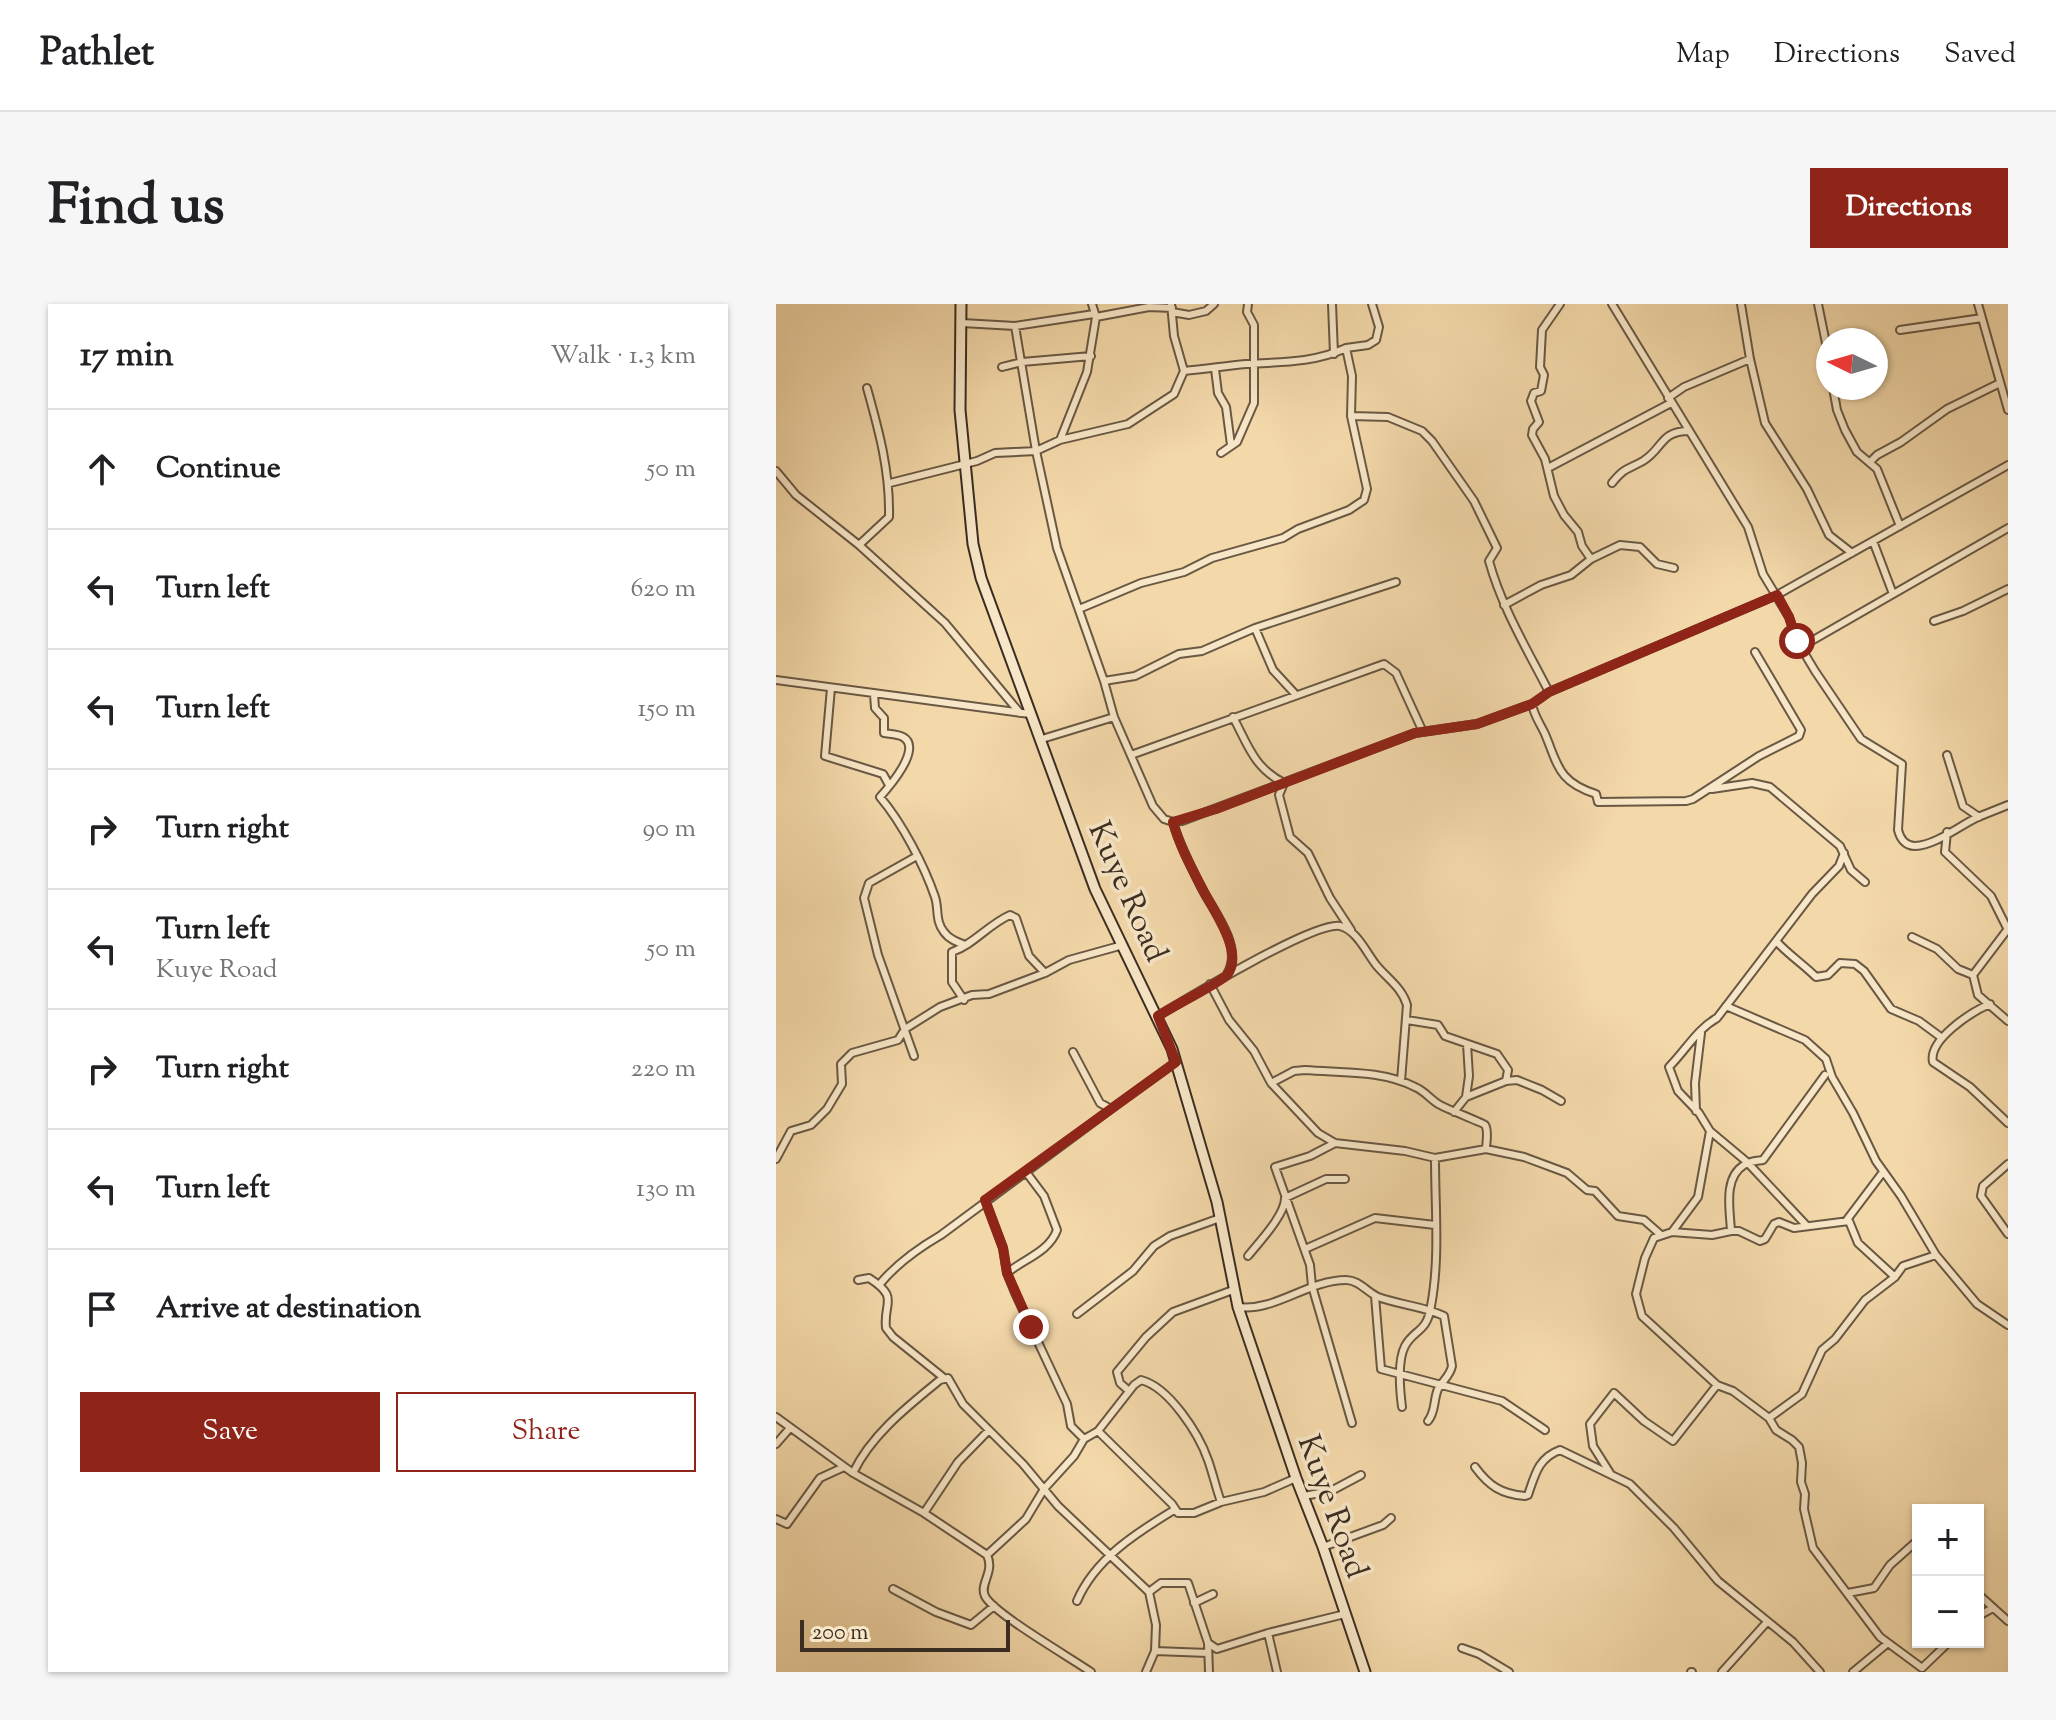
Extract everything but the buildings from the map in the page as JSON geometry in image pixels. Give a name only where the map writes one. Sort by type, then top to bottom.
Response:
[{"type":"street","name":"Kuye Road","points":[[961,304],[960,410],[973,544],[981,578],[1025,714],[1042,739],[1095,889],[1158,1016],[1176,1062],[1220,1218],[1238,1307],[1365,1672]]},
{"type":"street","points":[[1060,440],[1091,356],[1095,316],[1092,304]]},
{"type":"street","points":[[962,323],[1015,326],[1149,307],[1172,308],[1189,315],[1206,311],[1214,304]]},
{"type":"street","points":[[1221,453],[1237,442],[1254,403],[1254,325],[1247,312],[1248,304]]},
{"type":"street","points":[[1332,304],[1334,354]]},
{"type":"street","points":[[1184,371],[1286,363],[1368,345],[1376,340],[1379,327],[1372,304]]},
{"type":"street","points":[[1560,304],[1542,330],[1540,367],[1544,375],[1541,391],[1534,393],[1531,401],[1539,422],[1532,435],[1548,468],[1554,496],[1578,532],[1582,546],[1591,559]]},
{"type":"street","points":[[1612,304],[1748,527],[1763,574],[1789,617],[1801,647],[1861,739],[1902,764],[1900,837],[1916,846],[2008,805]]},
{"type":"street","points":[[1741,304],[1765,423],[1807,489],[1829,535],[1852,553]]},
{"type":"street","points":[[1818,304],[1823,328]]},
{"type":"street","points":[[1978,304],[2008,410]]},
{"type":"street","points":[[890,483],[977,461],[995,453],[1036,451],[1060,440],[1128,424],[1174,394],[1184,371],[1174,336],[1172,308]]},
{"type":"street","points":[[1900,330],[1982,318]]},
{"type":"street","points":[[1015,326],[1036,451],[1057,548],[1114,717],[1153,806],[1164,819],[1173,822],[1415,733],[1477,724],[1532,704],[1549,692],[1777,595],[2008,465]]},
{"type":"street","points":[[1079,609],[1141,583],[1184,572],[1212,558],[1283,538],[1364,500],[1367,489],[1351,416],[1352,376],[1346,348]]},
{"type":"street","points":[[1002,367],[1022,362],[1091,356]]},
{"type":"street","points":[[1548,468],[1670,400],[1684,387],[1750,359]]},
{"type":"street","points":[[1215,369],[1218,393],[1226,407],[1231,445]]},
{"type":"street","points":[[1870,462],[1947,409],[2000,383]]},
{"type":"street","points":[[859,545],[889,517],[890,483],[867,388]]},
{"type":"street","points":[[1835,400],[1845,430],[1857,452],[1877,469],[1900,526]]},
{"type":"street","points":[[1351,416],[1388,417],[1422,431],[1432,441],[1474,501],[1497,548],[1489,561],[1507,615],[1549,692]]},
{"type":"street","points":[[1612,483],[1624,468],[1646,459],[1672,433],[1689,431]]},
{"type":"street","points":[[776,471],[796,495],[859,545],[945,623],[1025,714]]},
{"type":"street","points":[[1801,647],[2008,528]]},
{"type":"street","points":[[1873,541],[1893,594]]},
{"type":"street","points":[[1504,605],[1541,585],[1571,575],[1614,546],[1632,545],[1644,550],[1657,564],[1674,568]]},
{"type":"street","points":[[1104,681],[1135,676],[1179,654],[1215,646],[1255,628],[1396,582]]},
{"type":"street","points":[[1934,621],[2008,589]]},
{"type":"street","points":[[1255,628],[1276,676],[1296,695]]},
{"type":"street","points":[[1532,704],[1534,716],[1544,731],[1559,771],[1588,792],[1596,794],[1598,802],[1686,801],[1759,756],[1799,736],[1801,730],[1755,652]]},
{"type":"street","points":[[1131,755],[1384,664],[1396,673],[1423,732]]},
{"type":"street","points":[[776,680],[1025,714]]},
{"type":"street","points":[[831,688],[825,756],[883,774],[889,785]]},
{"type":"street","points":[[874,694],[875,708],[884,718],[884,733],[901,736],[909,744],[907,761],[880,797],[917,856],[936,900],[940,927],[950,939],[965,945]]},
{"type":"street","points":[[1042,739],[1114,717]]},
{"type":"street","points":[[1233,717],[1264,771],[1284,783]]},
{"type":"street","points":[[1947,755],[1963,806],[1979,817]]},
{"type":"street","points":[[1284,783],[1279,795],[1290,837],[1308,853],[1330,898],[1352,932],[1378,968],[1404,996],[1407,1020],[1401,1081]]},
{"type":"street","points":[[1708,789],[1752,783],[1770,787],[1840,846],[1851,870],[1865,882]]},
{"type":"street","points":[[1173,822],[1201,887],[1225,930],[1232,958],[1232,966],[1226,977]]},
{"type":"street","points":[[1947,832],[1945,852],[1991,896],[2008,930],[1973,975]]},
{"type":"street","points":[[1937,839],[1946,845]]},
{"type":"street","points":[[1806,1225],[1747,1162],[1710,1131],[1678,1091],[1669,1067],[1686,1050],[1702,1026],[1717,1018],[1812,894],[1839,866],[1844,853]]},
{"type":"street","points":[[914,1056],[878,955],[864,898],[869,883],[917,856]]},
{"type":"street","points":[[964,1000],[952,982],[952,952],[964,948],[1005,916],[1013,915],[1029,956],[1045,973]]},
{"type":"street","points":[[1158,1016],[1258,958],[1322,928],[1342,926],[1352,932]]},
{"type":"street","points":[[1912,937],[1937,949],[1958,969],[1973,975]]},
{"type":"street","points":[[1777,942],[1816,977],[1828,975],[1840,963],[1855,964],[1864,971],[1891,1009],[1919,1021],[1942,1038]]},
{"type":"street","points":[[776,1159],[791,1131],[811,1125],[827,1109],[842,1084],[841,1064],[852,1053],[898,1040],[905,1029],[940,1007],[972,995],[989,994],[1045,973],[1069,960],[1123,945]]},
{"type":"street","points":[[1973,975],[1978,995],[1976,1010]]},
{"type":"street","points":[[1210,984],[1229,1020],[1254,1051],[1271,1083],[1318,1133],[1335,1143],[1405,1151],[1435,1158],[1486,1149],[1524,1157],[1567,1173],[1587,1190],[1595,1191],[1618,1216],[1644,1220],[1661,1235]]},
{"type":"street","points":[[1978,995],[2008,1021]]},
{"type":"street","points":[[1990,1004],[1976,1010],[1942,1038],[1932,1050],[1933,1062],[1970,1087],[2008,1123]]},
{"type":"street","points":[[1726,1006],[1805,1040],[1826,1059],[1829,1076],[1883,1172],[1936,1255],[1977,1304],[2008,1325]]},
{"type":"street","points":[[1407,1020],[1438,1025],[1445,1036],[1497,1054],[1508,1070],[1506,1081]]},
{"type":"street","points":[[1696,1111],[1698,1046],[1702,1026]]},
{"type":"street","points":[[1454,1112],[1466,1097],[1469,1076],[1467,1044]]},
{"type":"street","points":[[1073,1052],[1100,1103],[1111,1109]]},
{"type":"street","points":[[879,1285],[899,1264],[1176,1062]]},
{"type":"street","points":[[1271,1083],[1294,1071],[1305,1070],[1380,1076],[1401,1081],[1416,1087],[1439,1105],[1465,1118],[1484,1123],[1486,1149]]},
{"type":"street","points":[[1731,1231],[1729,1200],[1731,1183],[1737,1170],[1747,1162],[1763,1160],[1829,1076]]},
{"type":"street","points":[[1466,1097],[1506,1081],[1524,1081],[1561,1101]]},
{"type":"street","points":[[1672,1232],[1698,1197],[1710,1131]]},
{"type":"street","points":[[1335,1143],[1310,1156],[1275,1167],[1310,1265],[1312,1286],[1352,1423]]},
{"type":"street","points":[[1402,1407],[1400,1375],[1405,1346],[1424,1329],[1431,1310],[1437,1262],[1435,1158]]},
{"type":"street","points":[[2008,1164],[1983,1186],[1981,1196],[2008,1234]]},
{"type":"street","points":[[1007,1273],[1043,1250],[1054,1240],[1057,1230],[1044,1196],[1026,1172]]},
{"type":"street","points":[[1846,1221],[1883,1172]]},
{"type":"street","points":[[1285,1198],[1326,1179],[1345,1179]]},
{"type":"street","points":[[1248,1256],[1281,1216],[1285,1198]]},
{"type":"street","points":[[985,1200],[1003,1248],[1007,1273],[1067,1404],[1071,1426],[1084,1439]]},
{"type":"street","points":[[1077,1314],[1133,1271],[1154,1246],[1170,1236],[1220,1218]]},
{"type":"street","points":[[1305,1249],[1375,1218],[1435,1225]]},
{"type":"street","points":[[1895,1277],[1858,1243],[1852,1223],[1846,1221],[1794,1228],[1779,1222],[1760,1241],[1739,1231],[1712,1235],[1672,1232],[1654,1238],[1645,1258],[1636,1294],[1642,1316],[1660,1335],[1717,1385],[1733,1391],[1769,1418],[1776,1430],[1799,1447],[1804,1509],[1813,1548],[1880,1637],[1922,1670],[1943,1648]]},
{"type":"street","points":[[1769,1418],[1802,1394],[1822,1350],[1859,1311],[1865,1300],[1895,1277],[1903,1266],[1936,1255]]},
{"type":"street","points":[[858,1280],[869,1278],[888,1296],[886,1328],[893,1337],[948,1378],[963,1404],[1110,1557],[1149,1592],[1156,1625],[1155,1651],[1146,1672]]},
{"type":"street","points":[[1238,1307],[1259,1305],[1312,1286],[1347,1280],[1375,1296],[1444,1316],[1451,1372],[1440,1386],[1433,1416],[1428,1421]]},
{"type":"street","points":[[1129,1391],[1120,1383],[1117,1372],[1152,1331],[1182,1308],[1233,1290]]},
{"type":"street","points":[[1375,1296],[1381,1369],[1502,1401],[1545,1430]]},
{"type":"street","points":[[853,1473],[864,1452],[915,1400],[944,1378]]},
{"type":"street","points":[[987,1555],[1026,1519],[1044,1489],[1074,1456],[1084,1439],[1098,1431],[1137,1382],[1145,1380],[1164,1394],[1186,1418],[1209,1461],[1221,1502]]},
{"type":"street","points":[[1610,1473],[1593,1446],[1590,1424],[1614,1393],[1644,1421],[1673,1441],[1717,1385]]},
{"type":"street","points":[[776,1417],[853,1473],[924,1513],[987,1555],[990,1568],[984,1594],[994,1606],[1091,1672]]},
{"type":"street","points":[[776,1444],[790,1428]]},
{"type":"street","points":[[924,1513],[958,1462],[989,1430]]},
{"type":"street","points":[[1098,1431],[1182,1515],[1254,1495],[1296,1478]]},
{"type":"street","points":[[1475,1467],[1489,1485],[1519,1496],[1528,1495],[1535,1472],[1555,1451],[1610,1473],[1639,1492],[1718,1581],[1793,1642],[1820,1672]]},
{"type":"street","points":[[776,1519],[787,1524],[820,1478],[845,1467]]},
{"type":"street","points":[[1304,1496],[1331,1491],[1361,1475]]},
{"type":"street","points":[[1077,1601],[1089,1577],[1104,1559],[1174,1510]]},
{"type":"street","points":[[1323,1547],[1383,1525],[1391,1518]]},
{"type":"street","points":[[1848,1593],[1874,1588],[1890,1565],[1912,1545]]},
{"type":"street","points":[[1149,1592],[1161,1583],[1188,1583],[1208,1643],[1209,1672]]},
{"type":"street","points":[[893,1589],[936,1612],[971,1625],[994,1606]]},
{"type":"street","points":[[1194,1603],[1213,1594]]},
{"type":"street","points":[[1984,1600],[2008,1621]]},
{"type":"street","points":[[1984,1613],[1993,1608]]},
{"type":"street","points":[[1208,1643],[1217,1649],[1345,1614]]},
{"type":"street","points":[[1722,1672],[1767,1622]]},
{"type":"street","points":[[1268,1633],[1277,1672]]},
{"type":"street","points":[[1853,1672],[1888,1643]]},
{"type":"street","points":[[1462,1648],[1509,1672]]},
{"type":"street","points":[[1155,1651],[1208,1653]]},
{"type":"route","points":[[1031,1327],[1007,1273],[1003,1248],[985,1200],[1176,1062],[1158,1016],[1226,977],[1232,966],[1222,921],[1201,887],[1173,822],[1216,809],[1415,733],[1477,724],[1532,704],[1549,692],[1708,627],[1777,595],[1797,641]]}]
